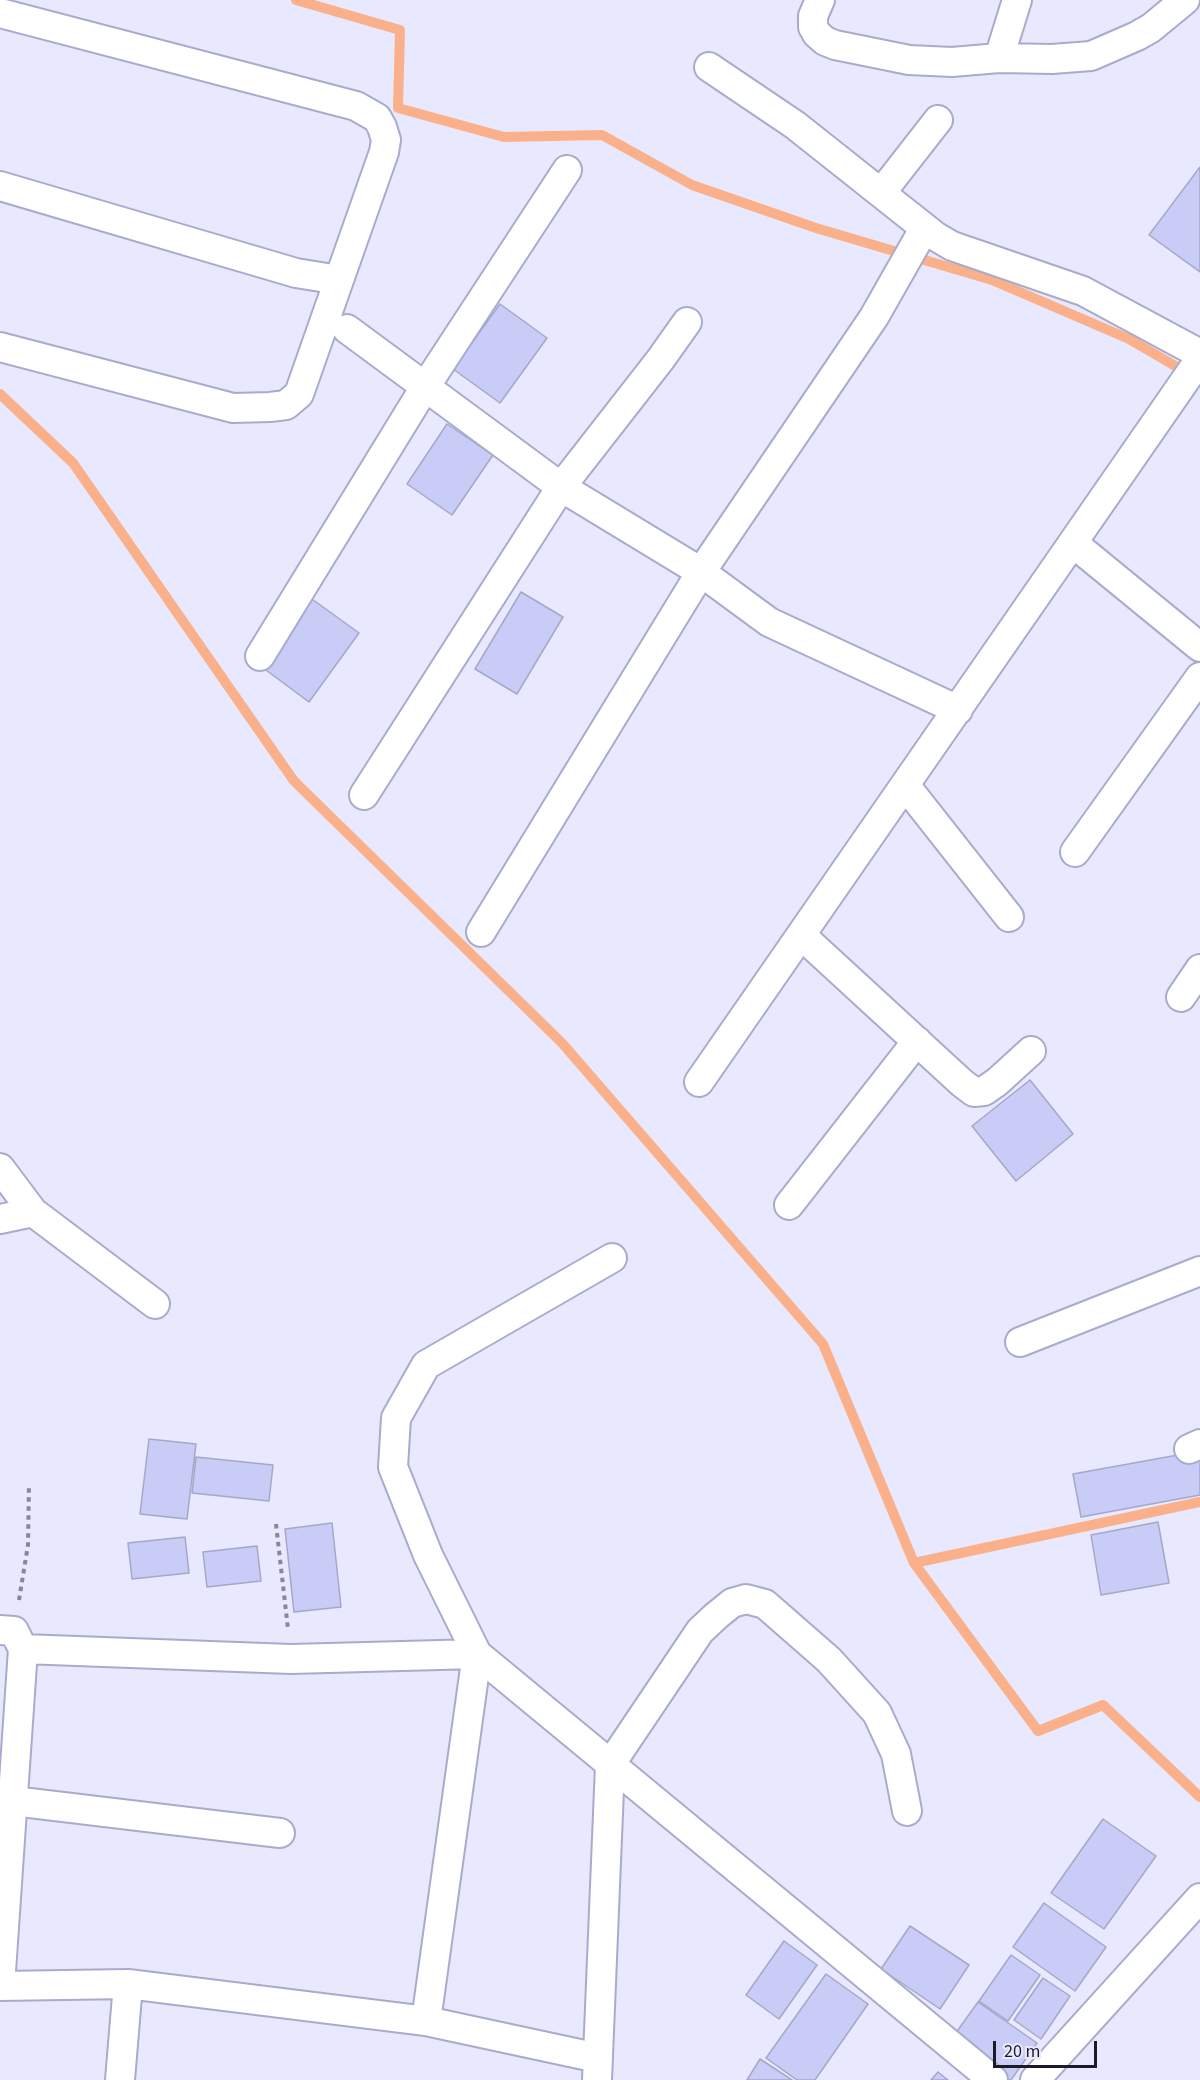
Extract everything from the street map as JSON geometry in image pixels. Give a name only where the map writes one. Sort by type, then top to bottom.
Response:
[{"type":"street","points":[[820,0],[813,16],[813,27],[825,41],[909,60],[952,62],[999,58],[1052,59],[1090,56],[1151,28],[1185,0]]},
{"type":"street","points":[[999,58],[1017,0]]},
{"type":"street","points":[[0,13],[356,106],[376,118],[386,140],[384,152],[299,394],[286,405],[233,408],[0,347]]},
{"type":"street","points":[[699,1082],[1199,359],[1083,291],[952,246],[919,238],[881,193],[795,125],[709,67]]},
{"type":"street","points":[[881,193],[938,120]]},
{"type":"street","points":[[260,656],[425,387],[567,170]]},
{"type":"street","points":[[0,186],[296,273],[339,280]]},
{"type":"street","points":[[481,932],[701,572],[867,327],[919,238]]},
{"type":"street","points":[[364,795],[561,487],[687,322]]},
{"type":"street","points":[[347,329],[561,487],[701,572],[769,622],[958,710]]},
{"type":"street","points":[[1073,543],[1200,646]]},
{"type":"street","points":[[1075,852],[1200,677]]},
{"type":"street","points":[[906,785],[1009,917]]},
{"type":"street","points":[[801,935],[974,1092],[984,1091],[997,1082],[1031,1051]]},
{"type":"street","points":[[1181,997],[1200,969]]},
{"type":"street","points":[[789,1205],[917,1041]]},
{"type":"street","points":[[0,1168],[33,1212],[155,1304]]},
{"type":"street","points":[[0,1219],[33,1212]]},
{"type":"street","points":[[612,1258],[426,1365],[396,1418],[393,1467],[428,1555],[477,1654],[993,2080]]},
{"type":"street","points":[[1020,1342],[1200,1271]]},
{"type":"street","points":[[477,1654],[291,1659],[12,1637],[14,1801],[0,1986],[128,1984],[426,2021],[598,2069],[610,1765],[700,1631],[732,1603],[747,1599],[765,1604],[786,1622],[829,1660],[877,1713],[896,1754],[907,1811]]},
{"type":"street","points":[[426,2021],[477,1654]]},
{"type":"street","points":[[14,1801],[280,1833]]},
{"type":"street","points":[[1035,2080],[1200,1898]]},
{"type":"street","points":[[120,2080],[128,1984]]},
{"type":"path","points":[[12,1637],[28,1545],[29,1484]]},
{"type":"path","points":[[276,1524],[291,1659]]},
{"type":"building","points":[[1200,167],[1200,272],[1149,235]]},
{"type":"building","points":[[500,304],[547,338],[500,403],[453,369]]},
{"type":"building","points":[[447,424],[493,455],[452,515],[407,484]]},
{"type":"building","points":[[521,592],[563,617],[517,694],[475,669]]},
{"type":"building","points":[[305,594],[359,633],[309,702],[255,662]]},
{"type":"building","points":[[1030,1080],[1073,1134],[1016,1181],[972,1126]]},
{"type":"building","points":[[149,1439],[196,1444],[187,1519],[140,1514]]},
{"type":"building","points":[[1200,1451],[1200,1495],[1081,1517],[1073,1474]]},
{"type":"building","points":[[196,1457],[273,1465],[269,1501],[192,1493]]},
{"type":"building","points":[[1158,1522],[1169,1583],[1101,1595],[1091,1535]]},
{"type":"building","points":[[332,1523],[341,1607],[294,1612],[285,1529]]},
{"type":"building","points":[[185,1537],[189,1573],[132,1579],[128,1543]]},
{"type":"building","points":[[257,1546],[261,1581],[207,1587],[203,1552]]},
{"type":"building","points":[[1103,1819],[1156,1856],[1104,1929],[1051,1893]]},
{"type":"building","points":[[1044,1903],[1106,1947],[1075,1991],[1013,1947]]},
{"type":"building","points":[[910,1926],[969,1965],[940,2009],[881,1969]]},
{"type":"building","points":[[784,1941],[817,1965],[779,2019],[746,1995]]},
{"type":"building","points":[[1011,1955],[1040,1975],[1008,2021],[979,2001]]},
{"type":"building","points":[[826,1974],[868,2004],[815,2080],[797,2080],[766,2058]]},
{"type":"building","points":[[1043,1978],[1070,1996],[1041,2039],[1014,2020]]},
{"type":"building","points":[[978,2002],[1037,2043],[1011,2080],[1006,2080],[950,2041]]},
{"type":"building","points":[[760,2059],[792,2080],[747,2080]]},
{"type":"building","points":[[938,2072],[948,2080],[931,2080]]},
{"type":"waterway","points":[[296,0],[400,30],[398,108],[504,137],[602,135],[692,185],[816,228],[992,280],[1129,339],[1189,374]]},
{"type":"waterway","points":[[0,394],[73,463],[294,781],[562,1043],[823,1344],[914,1563],[1038,1731],[1103,1705],[1200,1797]]},
{"type":"waterway","points":[[914,1563],[1200,1502]]}]
